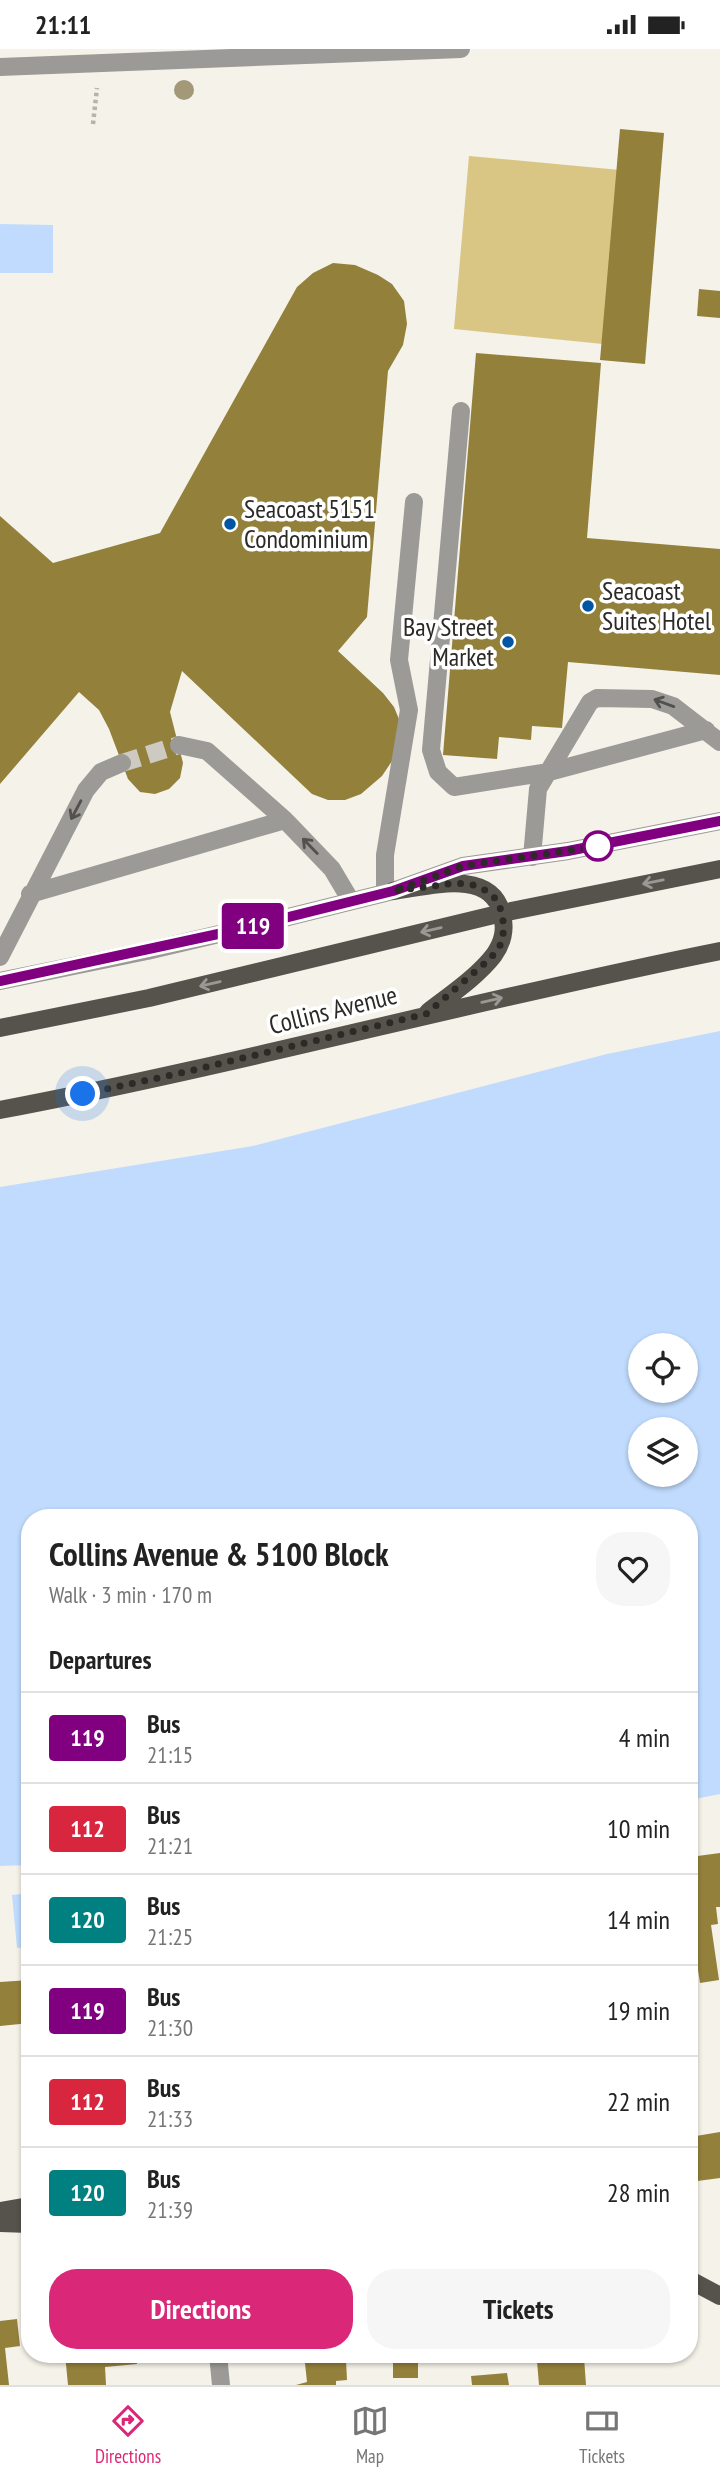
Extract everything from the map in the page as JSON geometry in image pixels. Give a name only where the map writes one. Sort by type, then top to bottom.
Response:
[{"type":"main road","name":"Collins Avenue","points":[[0,1028],[149,998],[502,913],[720,869]]},
{"type":"main road","points":[[389,891],[457,883],[473,885],[487,891],[497,900],[502,913],[503,937],[491,958],[426,1014]]},
{"type":"main road","name":"Collins Avenue","points":[[0,1110],[181,1073],[426,1014],[720,951]]},
{"type":"main road","points":[[0,2211],[21,2208]]},
{"type":"main road","points":[[0,2223],[21,2224]]},
{"type":"main road","points":[[698,2284],[720,2296]]},
{"type":"street","points":[[0,67],[461,49]]},
{"type":"street","points":[[461,411],[431,750],[438,772],[454,787],[549,772],[713,736]]},
{"type":"street","points":[[389,891],[385,855],[409,710],[399,660],[414,502]]},
{"type":"street","points":[[531,857],[538,789],[590,702],[597,698],[652,699],[673,706],[713,736]]},
{"type":"street","points":[[179,745],[207,751],[285,820],[332,869],[351,901]]},
{"type":"street","points":[[0,957],[30,894],[86,790],[102,772],[121,763]]},
{"type":"street","points":[[30,894],[285,820]]},
{"type":"street","points":[[0,981],[147,951],[351,901],[463,866],[531,857],[720,821]]},
{"type":"street","points":[[219,2363],[222,2385]]},
{"type":"shaded area","points":[[469,156],[620,170],[603,344],[454,329]]},
{"type":"water","points":[[0,224],[53,225],[53,273],[0,273]]},
{"type":"water","points":[[720,1031],[720,1794],[698,1798],[698,1509],[21,1509],[21,1865],[0,1866],[0,1187],[253,1146],[607,1054]]},
{"type":"water","points":[[21,1894],[21,1948],[17,1948],[12,1895]]},
{"type":"building","points":[[620,129],[664,133],[645,364],[600,360]]},
{"type":"building","name":"Seacoast 5151 Condominium","points":[[333,263],[355,265],[392,284],[404,301],[407,324],[403,345],[388,371],[367,617],[338,651],[383,693],[394,707],[401,724],[396,755],[382,776],[361,794],[345,800],[328,800],[312,794],[182,671],[170,712],[183,763],[180,778],[169,789],[155,794],[140,792],[128,779],[99,710],[79,692],[0,784],[0,516],[53,563],[160,533],[297,287],[313,273]]},
{"type":"building","points":[[699,289],[720,291],[720,318],[697,316]]},
{"type":"building","name":"Seacoast Suites Hotel","points":[[476,353],[601,363],[587,538],[720,549],[720,675],[568,662],[562,728],[532,726],[531,740],[499,737],[497,759],[443,755]]},
{"type":"building","points":[[720,1853],[720,1907],[716,1907],[718,1924],[711,1925],[719,1980],[700,1983],[698,1970],[698,1856]]},
{"type":"building","points":[[21,1981],[21,2024],[0,2026],[0,1982]]},
{"type":"building","points":[[720,2132],[720,2178],[698,2181],[698,2136]]},
{"type":"building","points":[[17,2319],[20,2346],[5,2348],[9,2385],[0,2385],[0,2321]]},
{"type":"building","points":[[66,2363],[137,2363],[105,2367],[106,2385],[68,2385]]},
{"type":"building","points":[[305,2363],[346,2363],[347,2380],[336,2381],[336,2385],[296,2385],[307,2382]]},
{"type":"building","points":[[393,2363],[418,2363],[418,2378],[393,2378]]},
{"type":"building","points":[[537,2363],[584,2363],[586,2385],[539,2385]]},
{"type":"building","points":[[507,2373],[509,2385],[472,2385],[471,2376]]},
{"type":"tunnel","points":[[122,763],[179,745]]},
{"type":"bus line","name":"119","points":[[0,981],[232,931],[393,891],[463,866],[600,846],[720,821]]},
{"type":"place","name":"Seacoast 5151 Condominium","points":[[230,524]]},
{"type":"place","name":"Seacoast Suites Hotel","points":[[588,606]]},
{"type":"place","name":"Bay Street Market","points":[[508,642]]},
{"type":"route","points":[[83,1094],[426,1014],[491,958],[501,944],[504,929],[502,913],[497,900],[487,891],[473,885],[457,883],[393,891],[463,866],[598,846]]}]
